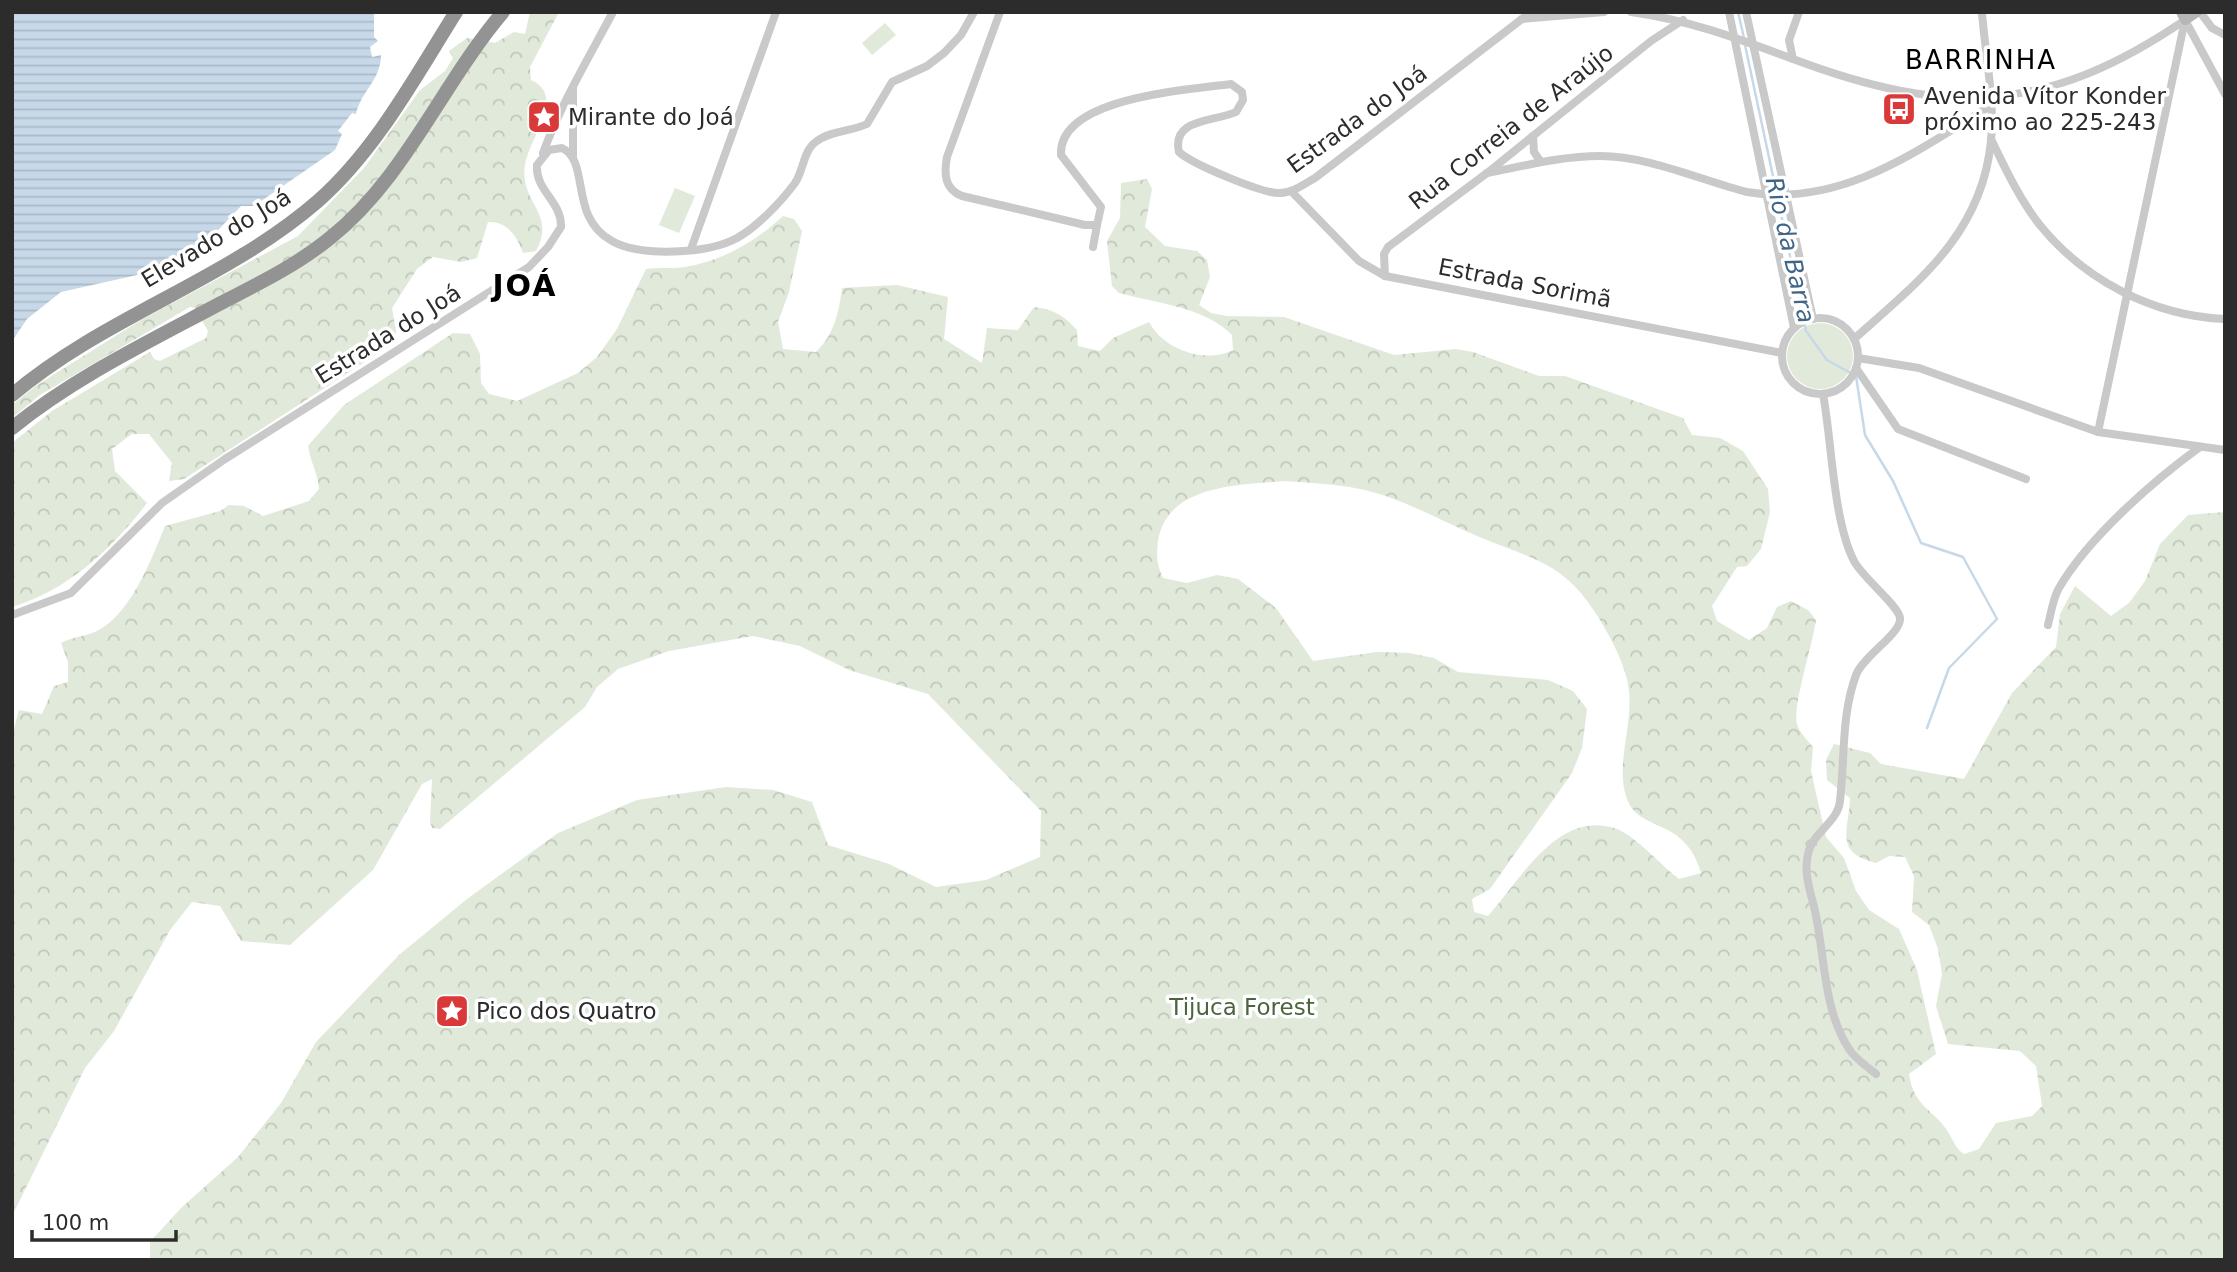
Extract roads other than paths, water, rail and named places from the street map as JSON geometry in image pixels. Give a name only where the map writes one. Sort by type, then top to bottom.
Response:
[{"type":"highway","name":"Elevado do Joá","points":[[12,394],[62,355],[264,241],[319,200],[369,145],[455,12]]},
{"type":"highway","points":[[12,428],[71,386],[281,272],[329,239],[356,215],[408,153],[501,15]]},
{"type":"street","points":[[543,155],[559,109],[573,89],[613,12]]},
{"type":"street","points":[[691,249],[776,12]]},
{"type":"street","points":[[573,89],[573,156],[584,213],[603,236],[619,245],[648,252],[723,244],[746,231],[795,182],[807,152],[816,141],[867,124],[892,82],[928,66],[944,53],[961,36],[974,12]]},
{"type":"street","points":[[1000,12],[947,157],[945,173],[948,185],[962,196],[1074,224],[1097,225],[1093,247]]},
{"type":"street","name":"Estrada do Joá","points":[[1097,225],[1101,207],[1060,155],[1065,133],[1077,120],[1162,94],[1231,84],[1240,88],[1242,100],[1236,112],[1186,126],[1179,135],[1179,152],[1201,166],[1264,190],[1277,194],[1291,191],[1315,178],[1531,12]]},
{"type":"street","points":[[1522,19],[1604,12]]},
{"type":"street","points":[[1630,12],[1684,20],[1879,87],[1931,97],[1990,102]]},
{"type":"street","points":[[1729,12],[1775,195],[1812,319]]},
{"type":"street","points":[[1746,12],[1796,327]]},
{"type":"street","points":[[1793,59],[1789,40],[1799,12]]},
{"type":"street","points":[[1854,338],[1921,281],[1942,257],[1977,200],[1985,177],[1991,139],[1982,12]]},
{"type":"street","points":[[1487,173],[1578,157],[1621,158],[1775,195],[1843,185],[1878,173],[1990,102],[2078,78],[2105,67],[2183,16],[2199,12],[2213,28],[2225,35]]},
{"type":"street","points":[[2183,16],[2225,94]]},
{"type":"street","points":[[2098,432],[2129,296],[2183,16]]},
{"type":"street","name":"Rua Correia de Araújo","points":[[1385,276],[1384,254],[1388,247],[1487,173],[1651,41],[1684,20]]},
{"type":"street","points":[[1534,136],[1534,152],[1541,162]]},
{"type":"street","points":[[1991,139],[2015,187],[2038,223],[2091,272],[2129,296],[2175,314],[2225,319]]},
{"type":"street","points":[[543,155],[559,147],[573,156]]},
{"type":"street","name":"Estrada do Joá","points":[[12,615],[71,593],[162,503],[283,422],[376,366],[529,267],[548,247],[561,226],[558,209],[537,180],[537,165],[543,155]]},
{"type":"street","name":"Estrada Sorimã","points":[[1291,191],[1359,261],[1385,276],[1782,354]]},
{"type":"street","points":[[1812,319],[1832,320],[1854,338],[1858,358],[1856,368],[1851,378],[1834,392],[1810,393],[1789,378],[1782,354],[1788,336],[1796,327],[1812,319]]},
{"type":"street","points":[[1858,358],[1919,368],[2098,432],[2225,450]]},
{"type":"street","points":[[1856,368],[1898,429],[2026,479]]},
{"type":"street","points":[[1823,394],[1842,518],[1853,560],[1865,578],[1899,613],[1901,621],[1898,628],[1866,657],[1857,671],[1841,752],[1840,804],[1810,846],[1805,878],[1816,915],[1825,980],[1839,1030],[1850,1052],[1876,1074]]},
{"type":"street","points":[[2048,625],[2057,590],[2086,552],[2158,478],[2200,447]]},
{"type":"water","points":[[12,12],[374,12],[374,37],[378,41],[370,47],[372,57],[381,55],[380,64],[356,114],[352,113],[338,131],[342,134],[335,150],[254,206],[241,206],[204,245],[173,267],[61,292],[27,319],[12,341]]},
{"type":"waterway","name":"Rio da Barra","points":[[1738,12],[1744,38]]},
{"type":"waterway","name":"Rio da Barra","points":[[1745,45],[1806,331],[1827,360],[1856,376],[1865,435],[1893,481],[1921,543],[1963,557],[1997,619],[1949,668],[1927,728]]},
{"type":"place","name":"Avenida Vítor Konder próximo ao 225-243","points":[[1899,109]]},
{"type":"place","name":"Mirante do Joá","points":[[544,117]]},
{"type":"place","name":"Pico dos Quatro","points":[[452,1011]]},
{"type":"district","name":"BARRINHA","points":[[1981,60]]},
{"type":"district","name":"JOÁ","points":[[525,286]]},
{"type":"park label","name":"Tijuca Forest","points":[[1242,1007]]}]
